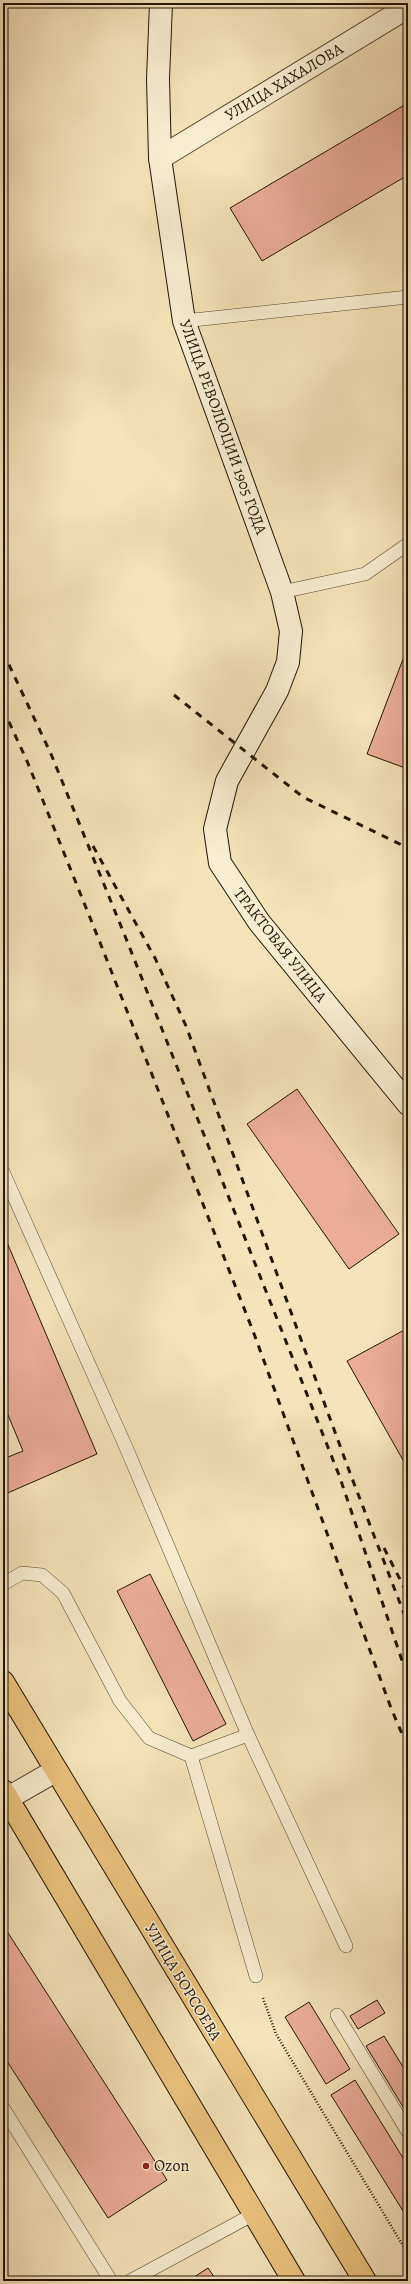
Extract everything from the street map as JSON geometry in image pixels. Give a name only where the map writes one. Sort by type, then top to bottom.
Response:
[{"type":"main road","name":"УЛИЦА РЕВОЛЮЦИИ 1905 ГОДА","points":[[161,3],[158,79],[160,158],[184,321],[282,592],[291,631],[288,662],[277,691],[259,722]]},
{"type":"main road","name":"УЛИЦА ХАХАЛОВА","points":[[160,158],[408,7]]},
{"type":"main road","name":"ТРАКТОВАЯ УЛИЦА","points":[[259,722],[227,781],[215,829],[220,863],[259,922],[408,1104]]},
{"type":"main road","name":"УЛИЦА БОРСОЕВА","points":[[3,1682],[55,1771],[364,2281]]},
{"type":"main road","points":[[55,1771],[4,1797],[294,2281]]},
{"type":"lane","points":[[184,321],[408,298]]},
{"type":"lane","points":[[282,592],[365,574],[408,544]]},
{"type":"lane","points":[[3,1172],[125,1445],[248,1735],[346,1946]]},
{"type":"lane","points":[[3,1584],[22,1573],[42,1575],[63,1593],[120,1701],[149,1738],[191,1756],[248,1735]]},
{"type":"lane","points":[[191,1756],[256,1976]]},
{"type":"lane","points":[[337,2015],[408,2132]]},
{"type":"lane","points":[[3,2108],[111,2281]]},
{"type":"lane","points":[[130,2281],[254,2214]]},
{"type":"path","points":[[256,1976],[276,2034],[408,2254]]},
{"type":"building","points":[[408,103],[408,175],[262,261],[230,208]]},
{"type":"building","points":[[408,646],[408,769],[367,754]]},
{"type":"building","points":[[297,1089],[399,1234],[349,1269],[247,1124]]},
{"type":"building","points":[[3,1233],[97,1454],[3,1495],[3,1459],[23,1451],[3,1403]]},
{"type":"building","points":[[408,1328],[408,1469],[347,1361]]},
{"type":"building","points":[[150,1574],[226,1724],[193,1741],[117,1591]]},
{"type":"building","points":[[3,1925],[167,2180],[108,2218],[3,2055]]},
{"type":"building","points":[[377,2000],[385,2013],[358,2029],[350,2016]]},
{"type":"building","points":[[309,2002],[350,2069],[326,2084],[285,2017]]},
{"type":"building","points":[[384,2036],[408,2075],[408,2115],[366,2046]]},
{"type":"building","points":[[355,2080],[408,2166],[408,2219],[331,2095]]},
{"type":"building","points":[[208,2268],[217,2281],[188,2281]]},
{"type":"railway","points":[[3,652],[51,754],[125,936],[339,1475],[408,1678]]},
{"type":"railway","points":[[174,695],[303,797],[408,848]]},
{"type":"railway","points":[[3,709],[27,761],[101,945],[253,1331],[391,1708],[408,1748]]},
{"type":"railway","points":[[93,846],[155,958],[186,1026],[350,1473],[408,1624]]},
{"type":"railway","points":[[384,1548],[408,1595]]},
{"type":"place","name":"Ozon","points":[[146,2166]]}]
